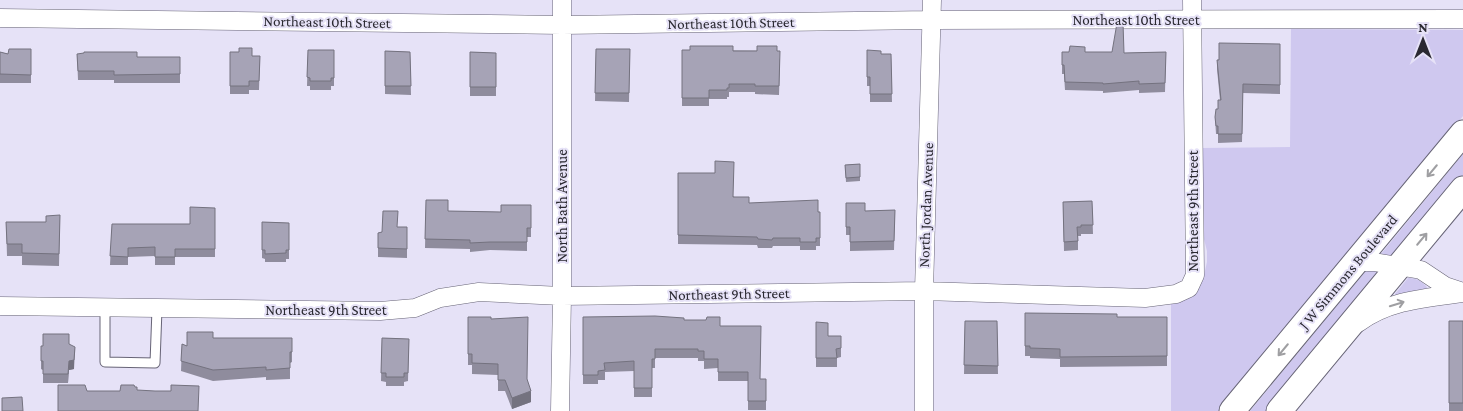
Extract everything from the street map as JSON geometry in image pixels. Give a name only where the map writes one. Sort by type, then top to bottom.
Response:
[{"type":"main road","name":"J W Simmons Boulevard","points":[[1232,411],[1463,133]]},
{"type":"main road","points":[[1279,411],[1463,190]]},
{"type":"street","name":"North Bath Avenue","points":[[560,411],[562,0]]},
{"type":"street","name":"North Jordan Avenue","points":[[924,411],[924,291],[932,0]]},
{"type":"street","points":[[1191,20],[1192,0]]},
{"type":"street","name":"Northeast 10th Street","points":[[0,18],[562,25],[931,20],[1463,19]]},
{"type":"street","name":"Northeast 9th Street","points":[[0,306],[380,312],[415,308],[440,298],[480,292],[562,296],[924,291],[1145,298],[1176,294],[1189,288],[1195,275],[1191,20]]},
{"type":"street","points":[[1356,262],[1374,262],[1421,270],[1445,286],[1463,293]]},
{"type":"street","points":[[1340,337],[1375,312],[1387,307],[1420,299],[1463,293]]},
{"type":"lane","points":[[105,308],[105,362],[156,363],[157,309]]},
{"type":"shaded area","points":[[1291,29],[1463,30],[1463,116],[1220,411],[1171,411],[1171,304],[1185,299],[1204,275],[1207,262],[1207,251],[1201,227],[1202,148],[1290,147]]},
{"type":"shaded area","points":[[1463,154],[1463,175],[1397,256],[1384,259],[1381,254]]},
{"type":"shaded area","points":[[1375,269],[1381,272],[1269,411],[1250,411],[1365,272]]},
{"type":"shaded area","points":[[1408,278],[1420,281],[1429,290],[1395,297],[1395,294]]},
{"type":"building","points":[[1117,23],[1123,23],[1124,53],[1166,52],[1165,83],[1139,84],[1139,81],[1103,84],[1065,82],[1062,52],[1069,52],[1070,46],[1085,47],[1085,52],[1112,52]]},
{"type":"building","points":[[1219,43],[1280,44],[1280,85],[1243,84],[1242,134],[1218,134],[1215,117],[1216,109],[1218,109],[1218,100],[1221,100],[1217,60],[1219,60]]},
{"type":"building","points":[[690,46],[733,46],[733,51],[757,51],[757,46],[777,46],[777,51],[780,51],[779,86],[729,84],[727,90],[709,90],[709,98],[682,98],[682,50],[690,50]]},
{"type":"building","points":[[239,48],[252,48],[252,56],[260,56],[259,81],[249,81],[249,86],[230,86],[230,52],[239,52]]},
{"type":"building","points":[[9,49],[31,49],[31,75],[0,74],[0,52],[8,54]]},
{"type":"building","points":[[596,49],[630,49],[629,93],[595,93]]},
{"type":"building","points":[[308,50],[334,50],[334,78],[331,78],[331,81],[310,81],[310,78],[307,77]]},
{"type":"building","points":[[867,50],[881,51],[881,54],[891,54],[892,94],[870,94],[870,77],[867,77]]},
{"type":"building","points":[[385,51],[410,52],[411,86],[385,86]]},
{"type":"building","points":[[84,52],[137,52],[137,57],[180,57],[180,74],[114,75],[114,71],[78,71],[77,54]]},
{"type":"building","points":[[470,52],[496,53],[496,87],[470,87]]},
{"type":"building","points":[[715,161],[734,162],[733,197],[749,197],[749,203],[818,200],[820,238],[816,238],[816,242],[800,242],[800,238],[773,238],[772,240],[758,239],[757,237],[678,235],[678,173],[715,173]]},
{"type":"building","points":[[860,164],[860,177],[846,178],[845,165]]},
{"type":"building","points":[[426,200],[448,200],[448,211],[501,212],[501,205],[531,205],[531,228],[527,228],[527,242],[470,243],[470,240],[425,239]]},
{"type":"building","points":[[1092,201],[1093,225],[1077,227],[1078,241],[1064,242],[1063,202]]},
{"type":"building","points":[[846,203],[865,203],[865,211],[895,210],[894,241],[850,242],[850,227],[846,227]]},
{"type":"building","points":[[190,207],[215,208],[215,249],[175,249],[175,257],[155,257],[155,247],[128,248],[128,257],[110,256],[112,224],[190,224]]},
{"type":"building","points":[[383,211],[398,211],[397,227],[407,227],[407,249],[378,248],[378,233],[382,232]]},
{"type":"building","points":[[60,215],[59,254],[22,253],[22,244],[7,244],[6,222],[46,222],[46,216]]},
{"type":"building","points":[[262,222],[289,223],[289,250],[286,250],[286,253],[265,254],[265,250],[262,250]]},
{"type":"building","points":[[1025,313],[1117,314],[1117,317],[1167,317],[1167,356],[1060,357],[1060,349],[1030,348],[1030,346],[1025,346]]},
{"type":"building","points":[[655,316],[684,318],[684,320],[706,320],[707,317],[720,317],[720,326],[761,326],[760,379],[766,379],[766,401],[748,401],[748,372],[718,372],[718,359],[704,359],[704,351],[698,351],[698,349],[655,349],[655,359],[652,359],[652,388],[634,388],[634,361],[604,363],[605,370],[598,371],[598,375],[583,375],[583,317]]},
{"type":"building","points":[[468,317],[491,317],[491,319],[528,317],[527,379],[531,391],[512,398],[505,380],[498,380],[498,364],[472,363],[472,354],[468,354]]},
{"type":"building","points":[[965,321],[997,321],[998,366],[964,365]]},
{"type":"building","points":[[1449,321],[1463,321],[1463,403],[1449,403]]},
{"type":"building","points":[[816,322],[828,323],[828,336],[841,336],[841,348],[836,349],[837,358],[816,358]]},
{"type":"building","points":[[187,332],[213,332],[213,338],[292,338],[290,368],[266,370],[266,367],[213,370],[181,361],[182,344],[187,346]]},
{"type":"building","points":[[43,334],[69,334],[69,344],[75,347],[74,360],[69,361],[68,374],[43,374],[41,346],[43,346]]},
{"type":"building","points":[[382,338],[409,339],[408,373],[404,373],[404,377],[386,377],[386,373],[381,373]]},
{"type":"building","points":[[58,385],[85,385],[87,391],[120,391],[121,385],[134,385],[137,387],[137,390],[155,391],[171,391],[171,385],[199,386],[198,411],[58,411]]},
{"type":"building","points":[[22,397],[23,411],[2,411],[2,398]]}]
